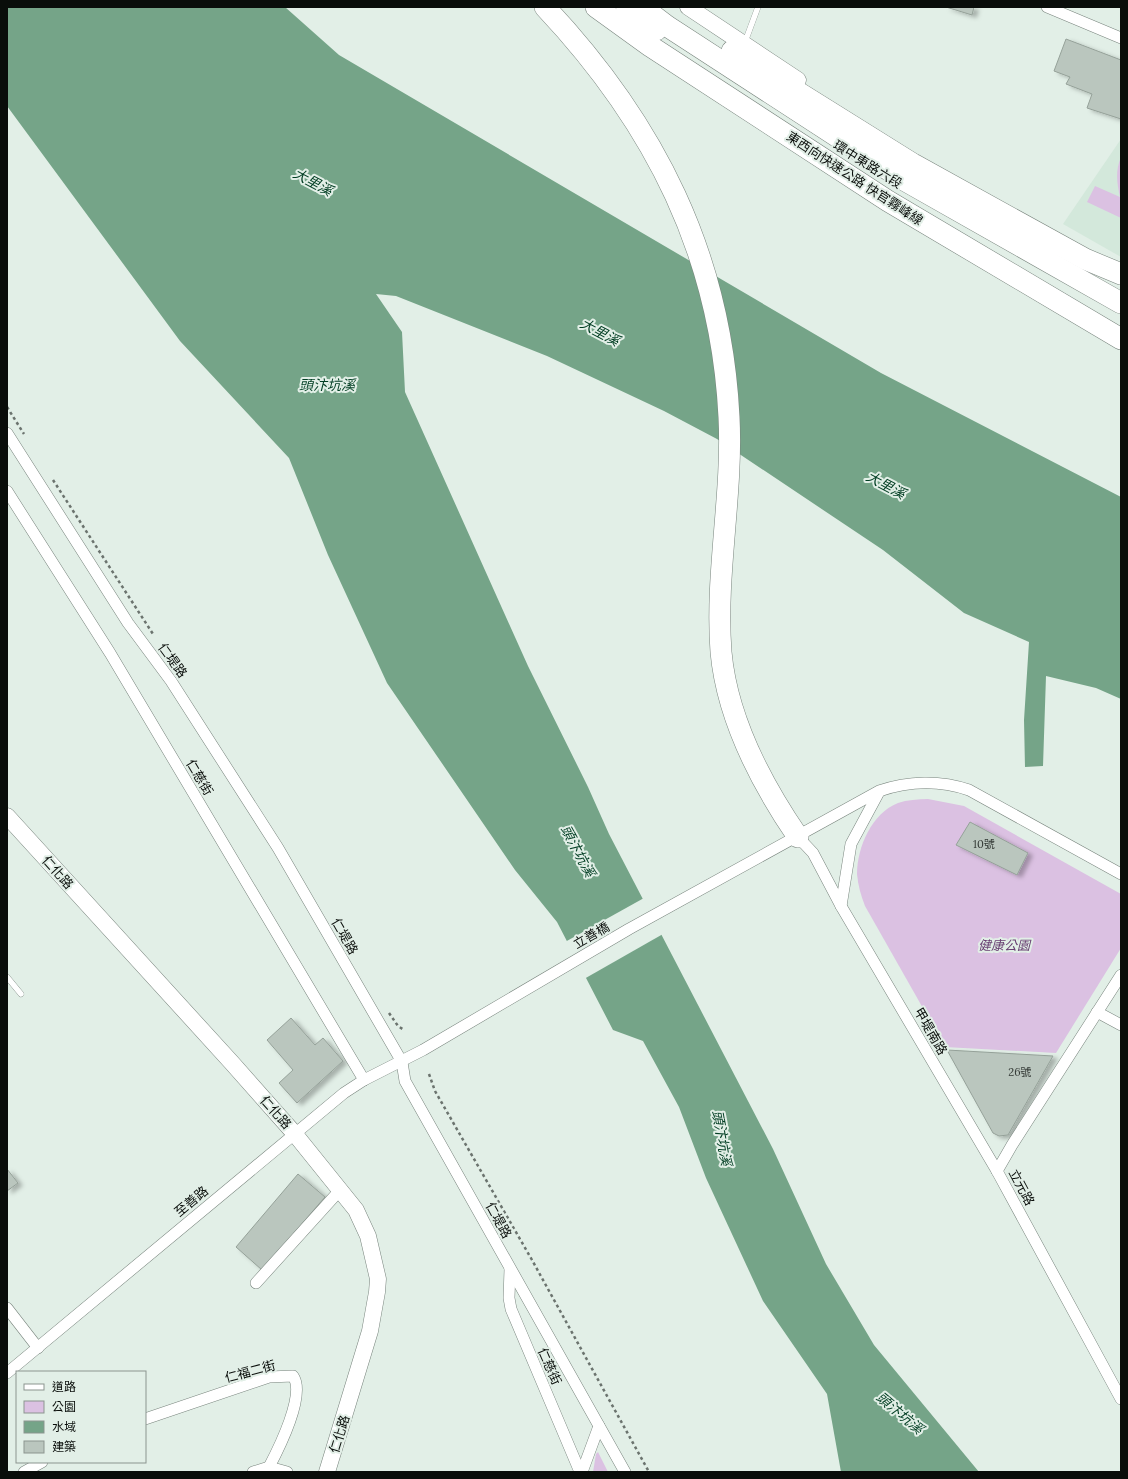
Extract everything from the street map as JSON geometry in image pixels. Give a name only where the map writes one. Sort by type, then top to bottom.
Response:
[{"type":"highway","points":[[545,7],[589,56],[623,101],[645,135],[670,182],[701,259],[711,291],[722,345],[729,415],[730,459],[720,621],[725,679],[732,707],[742,736],[764,781],[798,838]]},
{"type":"highway","name":"東西向快速公路 快官霧峰線","points":[[596,7],[650,46],[888,201],[1121,339]]},
{"type":"highway","name":"東西向快速公路 快官霧峰線","points":[[642,7],[674,30],[904,180],[1121,303]]},
{"type":"highway","points":[[663,7],[913,164],[1085,259],[1121,273]]},
{"type":"street","name":"環中東路六段","points":[[624,7],[662,34],[901,186],[1121,308]]},
{"type":"street","points":[[688,7],[744,45],[919,156],[1121,273]]},
{"type":"street","points":[[1047,7],[1121,38]]},
{"type":"street","name":"仁堤路","points":[[7,433],[128,623],[172,681],[278,848],[402,1062],[405,1081],[625,1472]]},
{"type":"street","name":"仁慈街","points":[[7,490],[110,653],[364,1080]]},
{"type":"street","points":[[798,838],[879,791],[897,786],[921,783],[949,784],[969,790],[1121,874]]},
{"type":"street","points":[[841,906],[851,844],[879,791]]},
{"type":"street","name":"仁化路","points":[[7,816],[294,1133],[341,1189],[356,1210],[368,1236],[378,1279],[377,1292],[370,1331],[327,1472]]},
{"type":"street","name":"甲堤南路","points":[[798,838],[813,853],[841,906],[997,1171]]},
{"type":"street","name":"立善橋","points":[[402,1062],[629,929],[798,838]]},
{"type":"street","name":"立元路","points":[[1121,975],[1012,1145],[997,1171],[1121,1399]]},
{"type":"street","points":[[1097,1012],[1121,1025]]},
{"type":"street","name":"至善路","points":[[7,1373],[344,1093],[364,1080],[402,1062]]},
{"type":"street","points":[[256,1283],[341,1189]]},
{"type":"street","name":"仁慈街","points":[[510,1269],[509,1298],[511,1309],[581,1472]]},
{"type":"street","points":[[7,1308],[38,1348]]},
{"type":"street","name":"仁福二街","points":[[146,1419],[269,1377],[293,1376],[298,1387],[296,1398],[285,1435],[269,1467]]},
{"type":"street","points":[[581,1472],[599,1426]]},
{"type":"street","points":[[24,1472],[40,1463]]},
{"type":"street","points":[[253,1472],[269,1467],[287,1472]]},
{"type":"lane","points":[[744,45],[758,7]]},
{"type":"lane","points":[[7,977],[21,994]]},
{"type":"path","points":[[429,1074],[435,1091],[532,1260],[649,1472]]},
{"type":"shaded area","points":[[1121,139],[1121,257],[1063,224]]},
{"type":"green space","points":[[1121,157],[1121,218],[1087,202],[1095,186],[1120,197],[1117,177]]},
{"type":"green space","name":"健康公園","points":[[916,799],[928,799],[964,806],[1121,894],[1121,948],[1056,1053],[945,1047],[865,906],[857,874],[860,853],[868,832],[881,815],[898,803]]},
{"type":"green space","points":[[598,1452],[608,1472],[593,1472],[596,1454]]},
{"type":"water","points":[[7,7],[285,7],[339,55],[881,373],[1121,497],[1121,699],[1096,688],[1046,676],[1043,766],[1025,767],[1024,720],[1029,642],[964,613],[883,550],[717,439],[664,411],[547,356],[396,296],[376,294],[402,332],[405,392],[528,666],[588,787],[609,834],[773,1149],[826,1264],[874,1345],[979,1472],[841,1472],[827,1394],[763,1301],[706,1178],[679,1107],[643,1041],[613,1030],[557,922],[515,870],[387,683],[328,555],[289,458],[180,341],[7,106]]},
{"type":"pier","points":[[644,898],[663,934],[584,979],[565,942]]},
{"type":"building","points":[[946,7],[974,7],[972,15]]},
{"type":"building","points":[[1066,39],[1121,60],[1121,119],[1087,108],[1092,94],[1066,84],[1070,77],[1054,71]]},
{"type":"building","points":[[970,822],[1028,853],[1017,875],[956,845]]},
{"type":"building","points":[[291,1018],[315,1045],[323,1038],[343,1061],[297,1103],[279,1083],[293,1070],[267,1040]]},
{"type":"building","points":[[947,1050],[1053,1056],[1008,1135],[999,1136],[993,1133]]},
{"type":"building","points":[[7,1169],[18,1183],[7,1191]]},
{"type":"building","points":[[298,1174],[325,1197],[262,1270],[236,1247]]},
{"type":"water label","name":"大里溪","points":[[313,182]]},
{"type":"water label","name":"大里溪","points":[[600,332]]},
{"type":"water label","name":"頭汴坑溪","points":[[327,385]]},
{"type":"water label","name":"大里溪","points":[[886,485]]},
{"type":"water label","name":"頭汴坑溪","points":[[578,851]]},
{"type":"water label","name":"頭汴坑溪","points":[[722,1138]]},
{"type":"water label","name":"頭汴坑溪","points":[[900,1413]]}]
